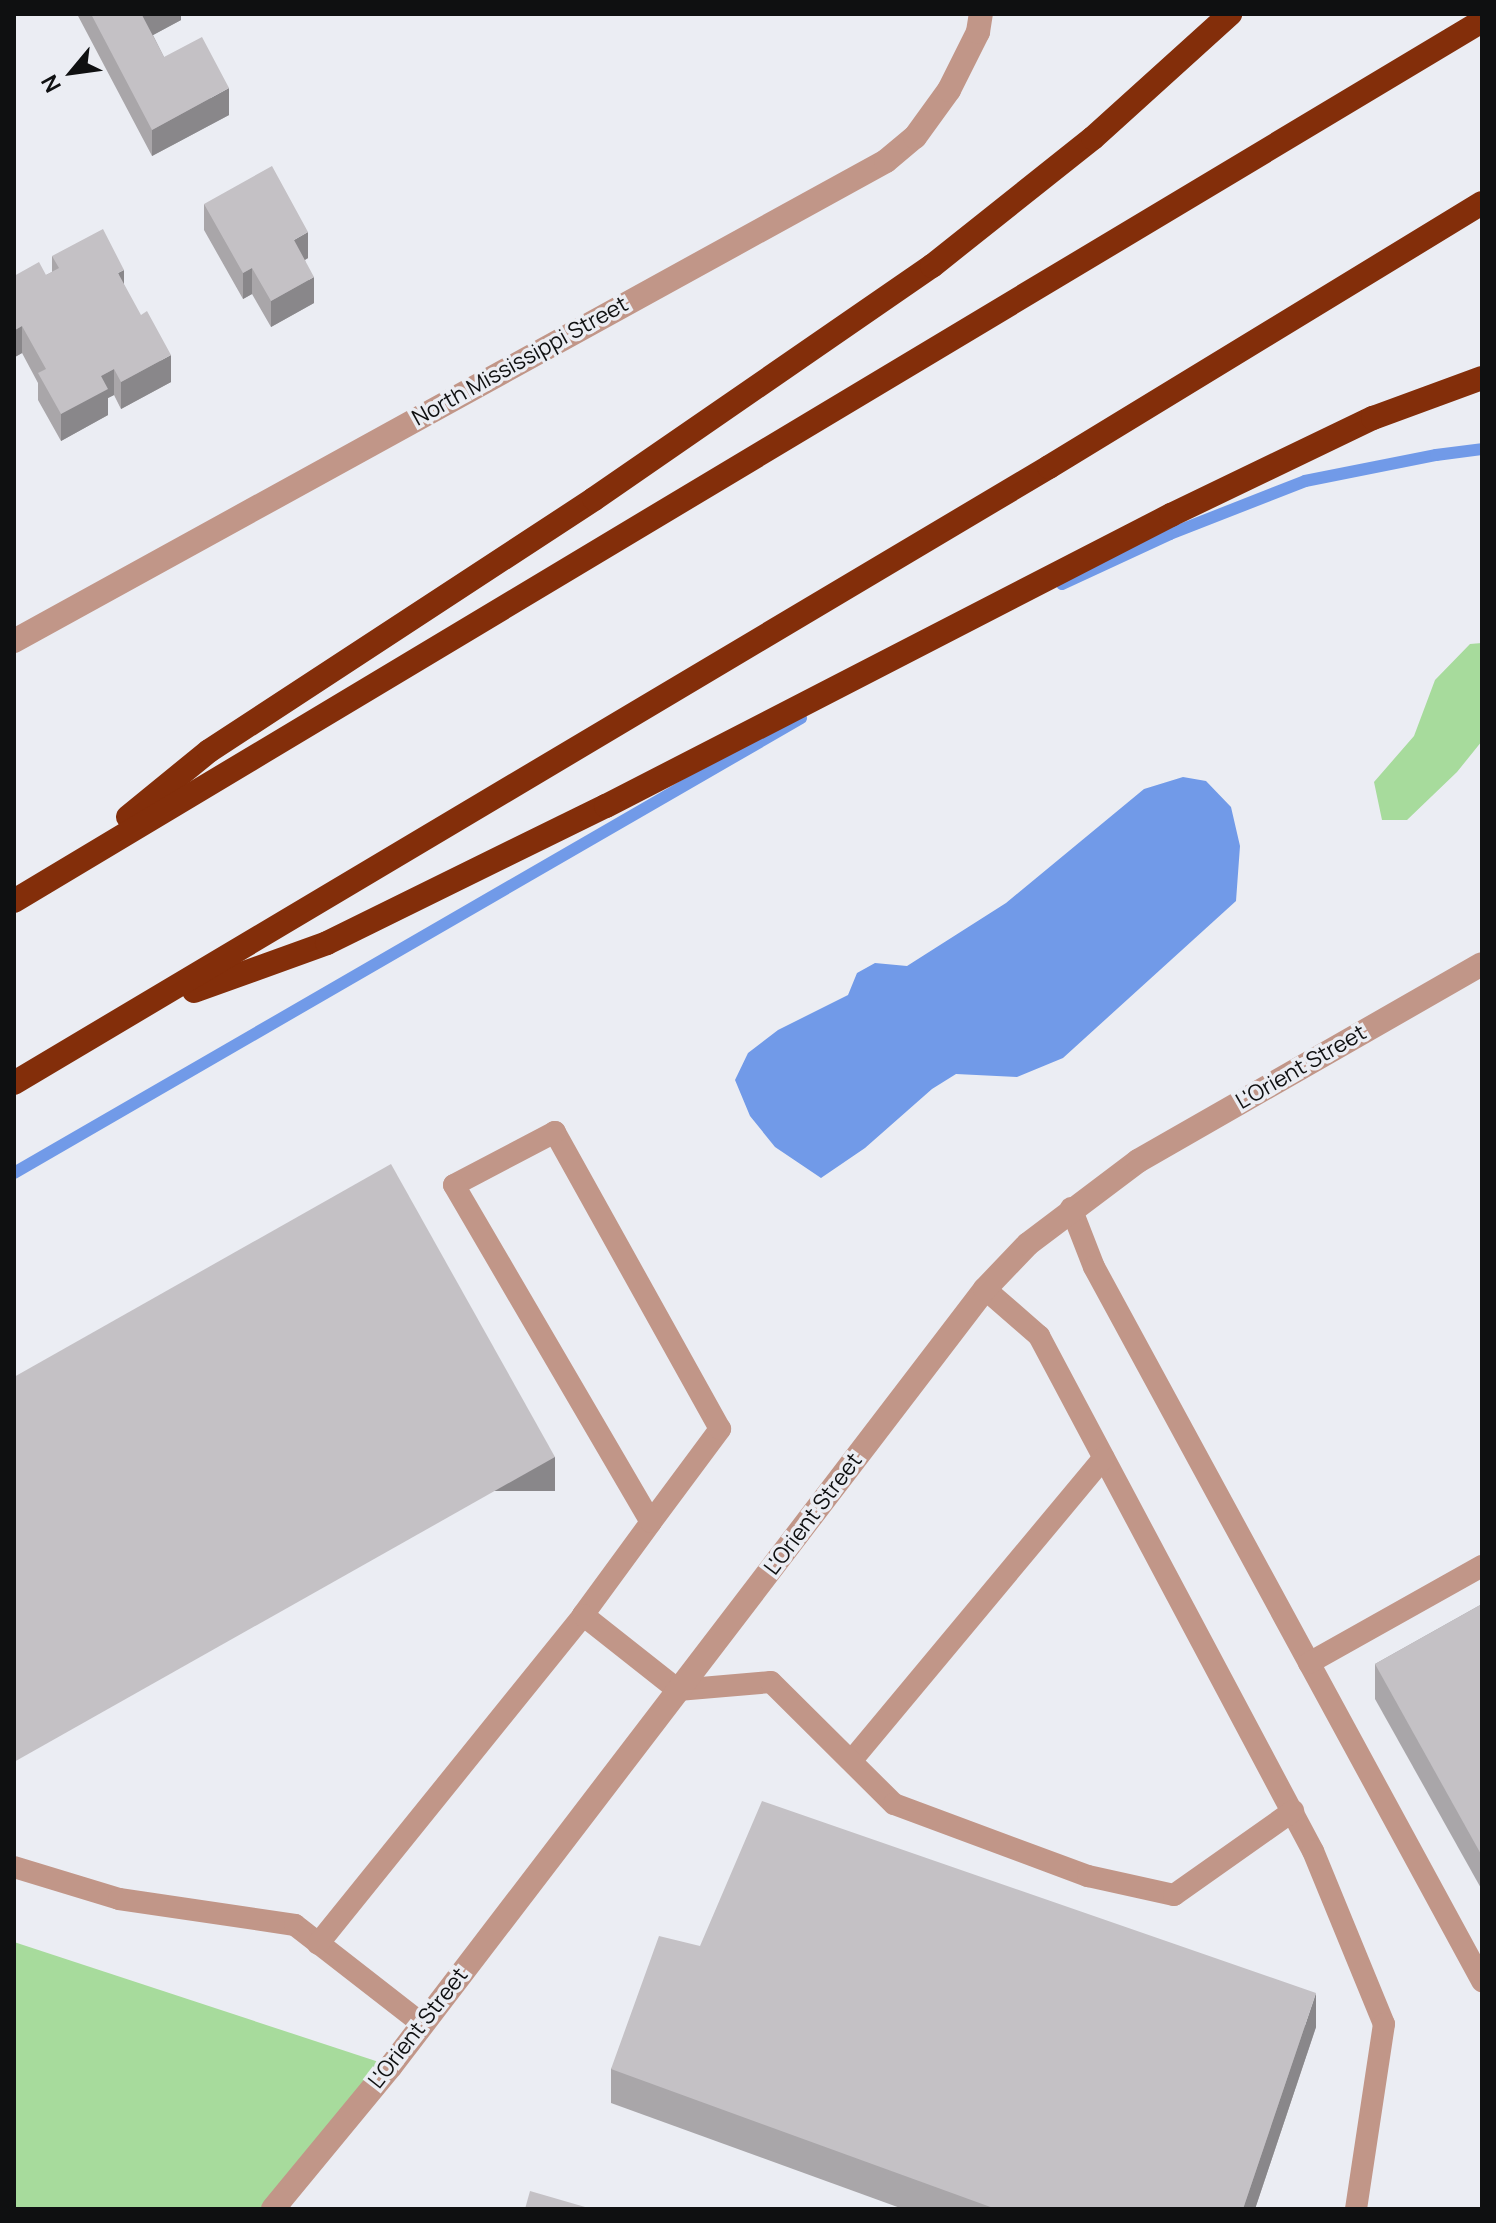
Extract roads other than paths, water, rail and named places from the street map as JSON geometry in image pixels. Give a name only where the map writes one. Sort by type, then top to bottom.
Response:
[{"type":"highway","points":[[60,872],[209,751],[594,499],[932,266],[1093,138],[1230,14]]},
{"type":"highway","points":[[14,901],[1482,21]]},
{"type":"highway","points":[[14,1083],[1049,467],[1482,203]]},
{"type":"highway","points":[[143,1009],[327,943],[606,806],[924,639],[1171,515],[1373,418],[1482,378]]},
{"type":"street","name":"North Mississippi Street","points":[[14,641],[886,161],[933,116],[965,63],[979,23]]},
{"type":"street","name":"L'Orient Street","points":[[273,2209],[422,2024],[985,1289],[1028,1244],[1071,1208],[1138,1161],[1482,964]]},
{"type":"lane","points":[[318,1944],[583,1615],[720,1429],[555,1132],[454,1185],[651,1522]]},
{"type":"lane","points":[[1071,1208],[1094,1267],[1482,1981]]},
{"type":"lane","points":[[985,1289],[1039,1336],[1293,1811],[1313,1851],[1384,2024],[1356,2209]]},
{"type":"lane","points":[[852,1760],[1104,1458]]},
{"type":"lane","points":[[1309,1663],[1482,1566]]},
{"type":"lane","points":[[583,1615],[678,1690],[771,1682],[894,1804],[1088,1876],[1174,1895],[1293,1811]]},
{"type":"lane","points":[[14,1867],[119,1899],[295,1925],[422,2024]]},
{"type":"water","points":[[1183,777],[1206,781],[1231,807],[1240,846],[1236,901],[1063,1058],[1017,1077],[956,1074],[932,1089],[865,1148],[821,1178],[775,1147],[750,1116],[735,1080],[748,1053],[778,1030],[848,995],[857,973],[875,963],[907,966],[1006,903],[1144,789]]},
{"type":"waterway","points":[[1062,584],[1170,534],[1305,481],[1482,449]]},
{"type":"waterway","points":[[14,1173],[801,718]]}]
